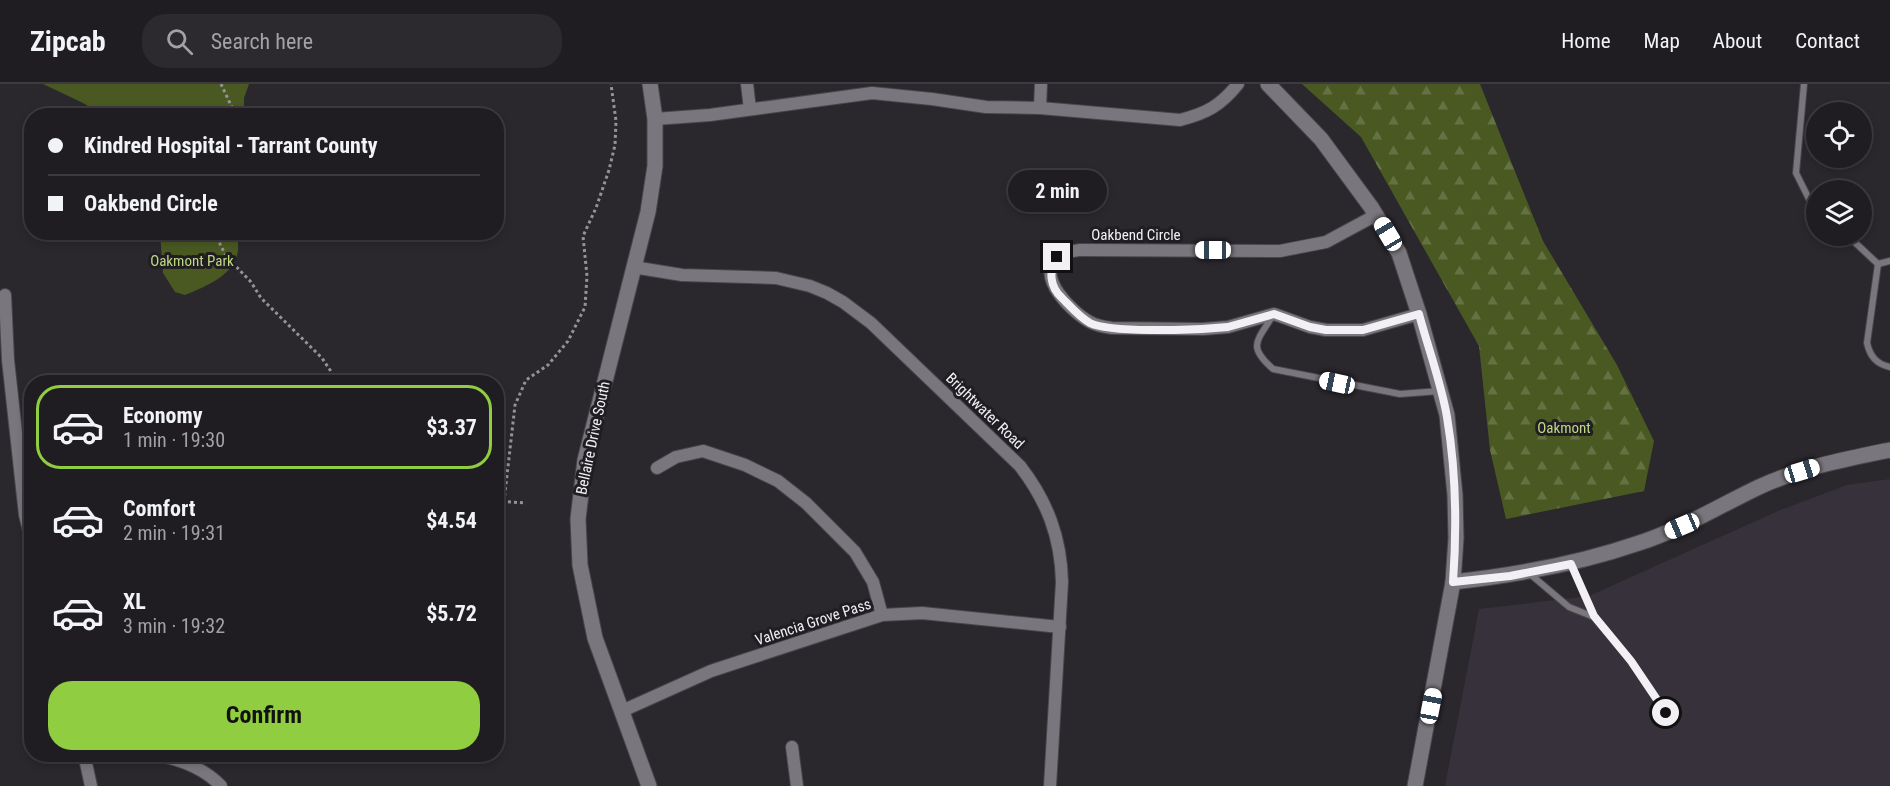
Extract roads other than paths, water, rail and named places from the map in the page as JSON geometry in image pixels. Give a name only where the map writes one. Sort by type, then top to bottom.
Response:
[{"type":"street","name":"Bellaire Drive South","points":[[649,786],[593,630],[578,548],[578,519],[585,460],[648,212],[655,166],[655,118],[650,84]]},
{"type":"street","points":[[747,84],[750,109]]},
{"type":"street","points":[[1040,108],[1041,84]]},
{"type":"street","points":[[655,118],[710,115],[871,89],[986,107],[1040,108],[1180,120],[1202,114],[1222,102],[1238,84]]},
{"type":"street","points":[[1268,84],[1321,139],[1376,215],[1399,253],[1419,314],[1447,415],[1454,486],[1456,538],[1453,582],[1415,786]]},
{"type":"street","name":"Oakbend Circle","points":[[1274,314],[1228,327],[1203,329],[1101,327],[1082,317],[1058,294],[1050,275],[1057,257],[1080,250],[1280,251],[1326,242],[1376,215]]},
{"type":"street","name":"Brightwater Road","points":[[633,267],[682,275],[776,278],[810,286],[843,302],[858,312],[1020,466],[1031,480],[1048,512],[1059,546],[1062,582],[1050,786]]},
{"type":"street","points":[[5,295],[8,360],[24,505]]},
{"type":"street","points":[[1274,314],[1310,327],[1326,330],[1363,330],[1419,314]]},
{"type":"street","points":[[1453,582],[1528,573],[1571,564],[1641,543],[1702,517],[1758,487],[1783,477],[1890,450]]},
{"type":"street","points":[[657,468],[676,457],[703,452],[745,465],[777,481],[806,503],[855,552],[873,582],[882,615]]},
{"type":"street","name":"Valencia Grove Pass","points":[[622,711],[711,671],[882,615],[922,614],[1060,627]]},
{"type":"street","points":[[792,747],[797,786]]},
{"type":"street","points":[[86,762],[91,786]]},
{"type":"street","points":[[179,762],[210,775],[221,786]]},
{"type":"lane","points":[[1804,84],[1796,173],[1806,193]]},
{"type":"lane","points":[[1859,246],[1878,264]]},
{"type":"lane","points":[[1878,264],[1890,261]]},
{"type":"lane","points":[[1878,264],[1867,343],[1869,352],[1875,360],[1890,367]]},
{"type":"lane","points":[[1274,314],[1259,338],[1256,348],[1260,358],[1273,369],[1390,393],[1440,391]]},
{"type":"lane","points":[[1571,564],[1594,616],[1631,661],[1666,713]]},
{"type":"lane","points":[[1528,573],[1569,607],[1594,616]]},
{"type":"park label","name":"Oakmont Park","points":[[192,261]]},
{"type":"park label","name":"Oakmont","points":[[1564,428]]}]
